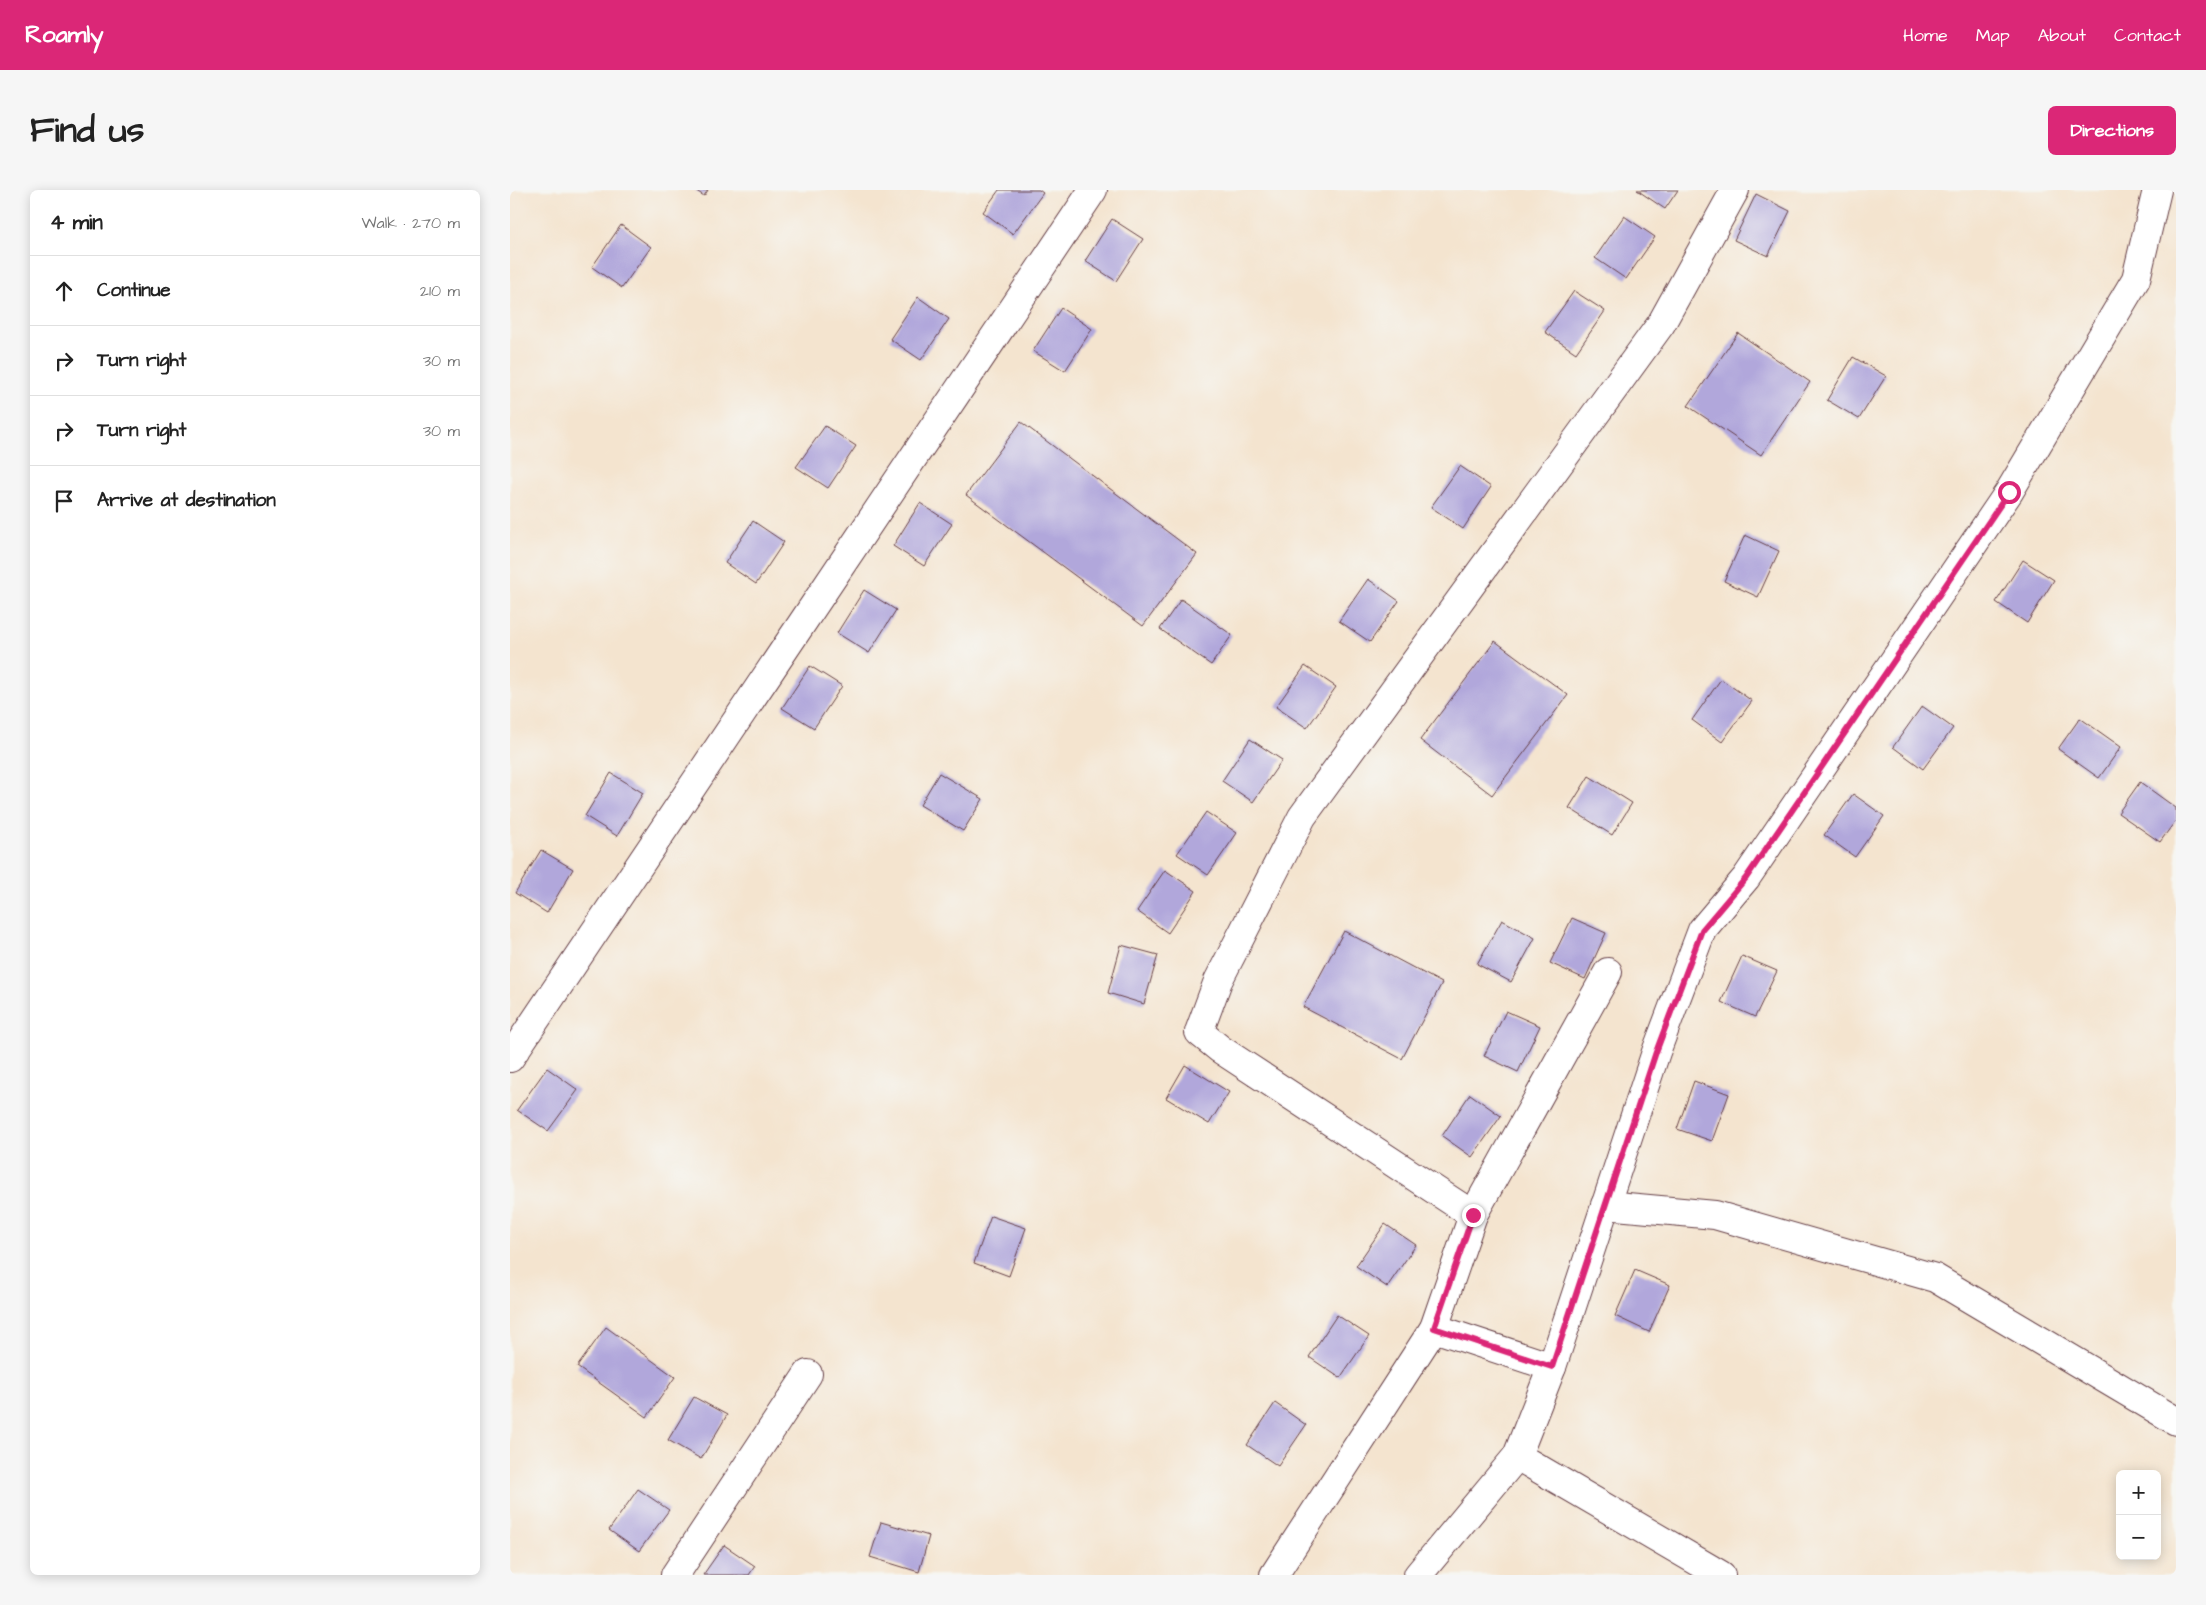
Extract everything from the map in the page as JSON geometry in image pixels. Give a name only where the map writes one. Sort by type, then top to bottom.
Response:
[{"type":"street","points":[[510,1058],[1093,190]]},
{"type":"street","points":[[1473,1215],[1220,1049],[1198,1032],[1218,981],[1302,817],[1661,324],[1734,190]]},
{"type":"street","points":[[1418,1575],[1517,1456],[1552,1367],[1656,1052],[1702,930],[1746,878],[2009,492],[2136,279],[2157,190]]},
{"type":"street","points":[[1274,1575],[1434,1328],[1473,1215],[1608,972]]},
{"type":"street","points":[[1605,1205],[1715,1215],[1935,1278],[2176,1421]]},
{"type":"street","points":[[1434,1328],[1552,1367]]},
{"type":"street","points":[[675,1575],[808,1374]]},
{"type":"street","points":[[1517,1456],[1721,1575]]},
{"type":"building","points":[[695,190],[708,190],[704,196]]},
{"type":"building","points":[[999,190],[1039,190],[1043,193],[1013,234],[983,212]]},
{"type":"building","points":[[1637,190],[1678,190],[1665,209]]},
{"type":"building","points":[[1756,194],[1790,211],[1768,256],[1734,240]]},
{"type":"building","points":[[1624,216],[1655,237],[1626,279],[1595,258]]},
{"type":"building","points":[[1112,219],[1143,239],[1116,281],[1085,261]]},
{"type":"building","points":[[621,225],[651,247],[622,288],[592,267]]},
{"type":"building","points":[[1574,291],[1605,311],[1576,353],[1545,332]]},
{"type":"building","points":[[918,297],[949,319],[921,360],[890,339]]},
{"type":"building","points":[[1061,308],[1092,329],[1065,371],[1033,351]]},
{"type":"building","points":[[1738,333],[1810,382],[1761,455],[1688,406]]},
{"type":"building","points":[[1853,357],[1886,376],[1859,419],[1827,400]]},
{"type":"building","points":[[1021,422],[1197,554],[1143,626],[966,495]]},
{"type":"building","points":[[825,426],[856,446],[828,488],[796,467]]},
{"type":"building","points":[[1460,466],[1491,487],[1463,529],[1431,507]]},
{"type":"building","points":[[920,503],[952,524],[924,566],[893,546]]},
{"type":"building","points":[[753,521],[784,542],[756,584],[725,563]]},
{"type":"building","points":[[1745,535],[1779,551],[1758,597],[1724,581]]},
{"type":"building","points":[[2023,560],[2054,580],[2027,623],[1996,602]]},
{"type":"building","points":[[1368,579],[1399,601],[1370,642],[1339,621]]},
{"type":"building","points":[[864,590],[896,610],[869,653],[837,633]]},
{"type":"building","points":[[1181,599],[1232,635],[1211,665],[1160,629]]},
{"type":"building","points":[[1495,641],[1568,695],[1492,795],[1420,740]]},
{"type":"building","points":[[810,666],[842,686],[814,728],[782,708]]},
{"type":"building","points":[[1305,666],[1336,687],[1307,728],[1276,707]]},
{"type":"building","points":[[1721,679],[1752,701],[1722,742],[1692,720]]},
{"type":"building","points":[[1922,706],[1953,728],[1923,769],[1893,747]]},
{"type":"building","points":[[2080,718],[2121,747],[2099,778],[2058,749]]},
{"type":"building","points":[[1250,739],[1282,760],[1253,802],[1222,781]]},
{"type":"building","points":[[611,773],[643,793],[617,836],[585,816]]},
{"type":"building","points":[[939,773],[983,799],[963,831],[920,805]]},
{"type":"building","points":[[1589,776],[1632,803],[1612,835],[1569,808]]},
{"type":"building","points":[[2140,782],[2176,808],[2176,820],[2160,842],[2118,813]]},
{"type":"building","points":[[1853,794],[1884,816],[1855,857],[1824,835]]},
{"type":"building","points":[[1206,812],[1237,833],[1208,875],[1177,854]]},
{"type":"building","points":[[541,850],[573,869],[547,913],[515,893]]},
{"type":"building","points":[[1165,870],[1196,891],[1168,933],[1137,911]]},
{"type":"building","points":[[1572,918],[1606,933],[1585,979],[1550,963]]},
{"type":"building","points":[[1502,920],[1535,938],[1511,982],[1477,964]]},
{"type":"building","points":[[1344,931],[1442,983],[1402,1059],[1303,1007]]},
{"type":"building","points":[[1121,945],[1158,955],[1144,1004],[1108,993]]},
{"type":"building","points":[[1742,956],[1777,971],[1755,1017],[1721,1002]]},
{"type":"building","points":[[1506,1011],[1540,1026],[1518,1072],[1484,1056]]},
{"type":"building","points":[[1185,1065],[1229,1092],[1209,1124],[1166,1098]]},
{"type":"building","points":[[547,1068],[578,1090],[548,1131],[517,1110]]},
{"type":"building","points":[[1694,1081],[1729,1094],[1712,1141],[1677,1129]]},
{"type":"building","points":[[1470,1094],[1501,1116],[1472,1157],[1442,1136]]},
{"type":"building","points":[[991,1216],[1026,1228],[1009,1276],[974,1263]]},
{"type":"building","points":[[1385,1224],[1416,1245],[1387,1287],[1356,1266]]},
{"type":"building","points":[[1635,1270],[1670,1285],[1649,1332],[1615,1316]]},
{"type":"building","points":[[1337,1315],[1369,1336],[1340,1378],[1309,1357]]},
{"type":"building","points":[[606,1327],[675,1377],[647,1417],[577,1367]]},
{"type":"building","points":[[694,1397],[727,1415],[701,1459],[668,1440]]},
{"type":"building","points":[[1275,1403],[1306,1425],[1278,1466],[1247,1445]]},
{"type":"building","points":[[638,1489],[669,1510],[639,1551],[609,1530]]},
{"type":"building","points":[[881,1522],[929,1536],[919,1572],[870,1557]]},
{"type":"building","points":[[724,1545],[755,1566],[749,1575],[703,1575]]},
{"type":"route","points":[[1473,1215],[1434,1328],[1552,1367],[1656,1052],[1702,930],[1746,878],[2009,492]]}]
